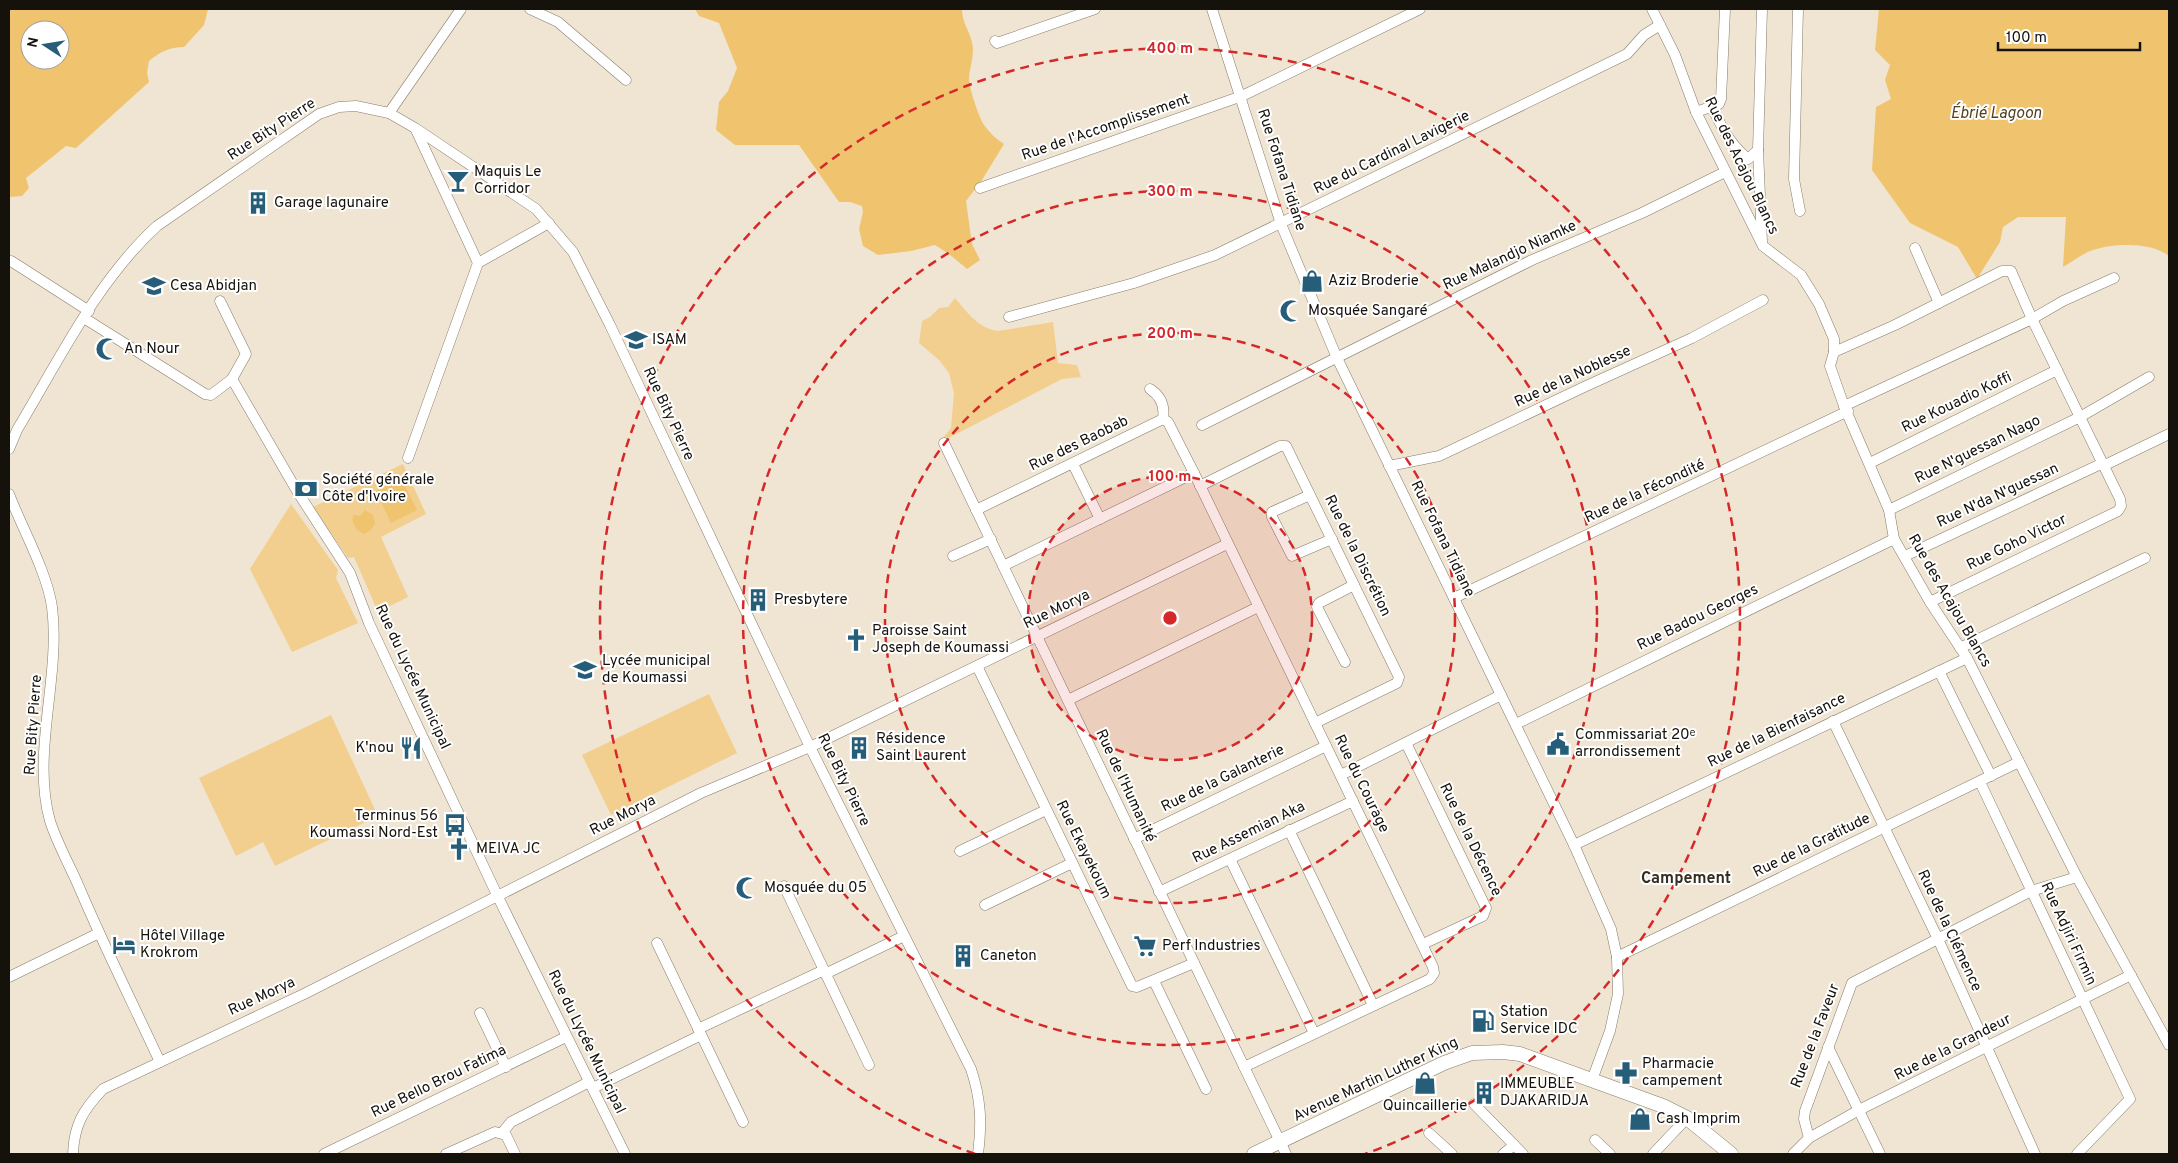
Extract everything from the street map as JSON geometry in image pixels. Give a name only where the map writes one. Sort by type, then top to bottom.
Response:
[{"type":"street","points":[[389,114],[461,9]]},
{"type":"street","points":[[530,9],[558,22],[626,80]]},
{"type":"street","points":[[995,41],[997,43],[1095,9]]},
{"type":"street","name":"Rue Fofana Tidiane","points":[[1212,9],[1242,96],[1281,224],[1337,358],[1516,724],[1574,845],[1611,929],[1617,956],[1618,994],[1610,1031],[1592,1080]]},
{"type":"street","name":"Rue de l'Accomplissement","points":[[980,188],[1242,96],[1420,9]]},
{"type":"street","name":"Rue des Acajou Blancs","points":[[1652,9],[1675,55],[1696,112],[1763,246],[1801,275],[1819,304],[1834,339],[1834,352],[1830,366],[1846,409],[1890,510],[1894,539],[1930,602],[1966,658],[2077,877],[2169,1045]]},
{"type":"street","points":[[1696,112],[1719,104],[1721,99],[1725,9]]},
{"type":"street","points":[[1762,9],[1758,150],[1763,246]]},
{"type":"street","points":[[1798,9],[1794,179],[1800,211]]},
{"type":"street","name":"Rue du Cardinal Lavigerie","points":[[1009,318],[1134,283],[1215,255],[1627,54],[1644,35],[1660,26]]},
{"type":"street","name":"Rue Bity Pierre","points":[[9,449],[17,430],[86,314],[138,244],[158,226],[310,120],[339,107],[356,106],[389,114],[415,128],[536,209],[573,252],[810,748],[973,1077],[979,1092],[981,1118],[978,1154]]},
{"type":"street","points":[[1712,107],[1724,134],[1735,149],[1748,159],[1758,150]]},
{"type":"street","points":[[415,128],[478,263]]},
{"type":"street","name":"Rue Malandjo Niamke","points":[[1202,425],[1532,260],[1642,213],[1725,172]]},
{"type":"street","points":[[408,458],[478,263],[549,223]]},
{"type":"street","points":[[1915,248],[1939,303]]},
{"type":"street","points":[[11,260],[86,314],[205,394],[211,395],[232,379],[246,354],[220,301]]},
{"type":"street","points":[[1834,352],[1896,325],[2002,271],[2011,271],[2014,274],[2032,319],[2104,464]]},
{"type":"street","name":"Rue de la Fécondité","points":[[1454,598],[2032,319],[2063,301],[2114,278]]},
{"type":"street","name":"Rue de la Noblesse","points":[[1390,466],[1439,456],[1584,386],[1692,338],[1763,300]]},
{"type":"street","name":"Rue Kouadio Koffi","points":[[1870,463],[2057,370]]},
{"type":"street","name":"Rue N'guessan Nago","points":[[1890,510],[2080,417],[2149,377]]},
{"type":"street","name":"Rue du Lycée Municipal","points":[[232,379],[297,491],[350,573],[369,623],[498,897],[625,1154]]},
{"type":"street","points":[[1150,389],[1161,401],[1164,411],[1163,419]]},
{"type":"street","name":"Rue des Baobab","points":[[976,510],[1163,419]]},
{"type":"street","name":"Rue du Courage","points":[[1163,419],[1168,422],[1194,473],[1434,967],[1434,973],[1430,979],[1244,1067]]},
{"type":"street","name":"Rue N'da N'guessan","points":[[1905,556],[2169,434]]},
{"type":"street","name":"Rue de l'Humanité","points":[[944,443],[1283,1148]]},
{"type":"street","name":"Rue de la Discrétion","points":[[1200,486],[1283,445],[1286,446],[1332,539],[1399,680],[1315,723]]},
{"type":"street","points":[[1073,464],[1100,519]]},
{"type":"street","name":"Rue Goho Victor","points":[[1930,602],[2118,511],[2121,502],[2104,464]]},
{"type":"street","points":[[1003,566],[1194,473]]},
{"type":"street","name":"Rue Bity Pierre","points":[[9,494],[41,570],[52,606],[54,648],[44,760],[45,790],[50,821],[99,933],[160,1062]]},
{"type":"street","points":[[1310,494],[1272,512],[1272,518],[1292,556],[1332,539]]},
{"type":"street","points":[[953,556],[990,539]]},
{"type":"street","name":"Rue Badou Georges","points":[[1516,724],[1894,539]]},
{"type":"street","name":"Rue Morya","points":[[73,1154],[73,1140],[79,1121],[86,1107],[103,1089],[304,994],[702,793],[810,748],[1227,544]]},
{"type":"street","points":[[1960,648],[2145,558]]},
{"type":"street","points":[[1345,662],[1318,607],[1319,603],[1354,585]]},
{"type":"street","points":[[1068,700],[1258,607]]},
{"type":"street","name":"Rue de la Bienfaisance","points":[[1574,845],[1966,658]]},
{"type":"street","name":"Rue Ekayekoum","points":[[977,666],[1132,986],[1137,987],[1154,981],[1194,963]]},
{"type":"street","points":[[1939,671],[1991,776]]},
{"type":"street","points":[[1341,775],[1501,695]]},
{"type":"street","name":"Rue de la Clémence","points":[[1832,722],[1938,939],[2035,1154]]},
{"type":"street","name":"Rue de la Décence","points":[[1406,743],[1486,908],[1483,916],[1422,944]]},
{"type":"street","name":"Rue de la Galanterie","points":[[1134,839],[1326,746]]},
{"type":"street","name":"Rue de la Gratitude","points":[[1617,956],[2019,762]]},
{"type":"street","name":"Rue Adjiri Firmin","points":[[1980,782],[2130,1099],[2077,1154]]},
{"type":"street","name":"Rue Assemian Aka","points":[[1159,892],[1352,800]]},
{"type":"street","points":[[960,851],[1046,810]]},
{"type":"street","points":[[1289,830],[1373,1005]]},
{"type":"street","points":[[1230,859],[1314,1033]]},
{"type":"street","points":[[984,905],[1072,863]]},
{"type":"street","name":"Rue de la Faveur","points":[[1808,1138],[1804,1119],[1805,1111],[1852,983],[2031,891],[2077,877]]},
{"type":"street","points":[[784,886],[869,1065]]},
{"type":"street","points":[[9,977],[99,933]]},
{"type":"street","points":[[502,1133],[511,1122],[824,972],[904,936]]},
{"type":"street","points":[[658,943],[743,1122]]},
{"type":"street","name":"Rue de la Grandeur","points":[[1793,1154],[1808,1138],[1859,1110],[1987,1048],[2130,975]]},
{"type":"street","points":[[1154,981],[1206,1089]]},
{"type":"street","points":[[480,1013],[506,1067]]},
{"type":"street","name":"Rue Bello Brou Fatima","points":[[324,1154],[566,1037]]},
{"type":"street","points":[[1828,1047],[1880,1154]]},
{"type":"street","name":"Avenue Martin Luther King","points":[[1254,1154],[1283,1148],[1444,1063],[1472,1053],[1503,1052],[1520,1054],[1663,1106],[1687,1118],[1731,1154]]},
{"type":"street","points":[[1474,1104],[1523,1154]]},
{"type":"street","points":[[1653,1154],[1687,1118]]},
{"type":"street","points":[[446,1154],[489,1133],[502,1133],[506,1136],[515,1154]]},
{"type":"street","points":[[1430,1134],[1452,1154]]},
{"type":"street","points":[[1595,1140],[1610,1154]]},
{"type":"street","points":[[1503,1154],[1514,1145]]},
{"type":"shaded area","points":[[955,298],[979,323],[998,331],[1053,322],[1058,363],[1077,365],[1081,377],[1062,379],[939,443],[951,428],[954,393],[949,373],[939,360],[919,343],[922,321],[930,317],[939,308],[948,307]]},
{"type":"shaded area","points":[[403,464],[426,514],[381,537],[408,597],[378,612],[354,557],[348,558],[313,507]]},
{"type":"shaded area","points":[[291,504],[338,570],[336,578],[358,623],[292,652],[250,569]]},
{"type":"shaded area","points":[[709,694],[737,753],[611,815],[582,755]]},
{"type":"shaded area","points":[[331,715],[378,816],[275,866],[263,842],[236,856],[199,778]]},
{"type":"water","points":[[9,9],[208,9],[204,25],[184,47],[165,51],[149,61],[147,73],[149,82],[76,148],[66,146],[26,178],[29,188],[22,196],[9,197]]},
{"type":"water","points":[[695,9],[962,9],[963,18],[973,46],[969,77],[974,101],[984,125],[993,136],[1004,144],[982,180],[966,201],[972,244],[980,260],[967,269],[935,245],[911,251],[878,255],[863,246],[859,229],[863,212],[862,206],[850,202],[839,202],[799,145],[735,145],[716,130],[719,102],[728,91],[737,68],[719,23],[699,16]]},
{"type":"water","name":"Ébrié Lagoon","points":[[1879,9],[2169,9],[2169,256],[2162,251],[2143,246],[2111,246],[2089,251],[2063,267],[2066,217],[2018,217],[2003,227],[2000,242],[1977,279],[1958,247],[1910,223],[1872,170],[1876,107],[1891,99],[1885,80],[1890,65],[1875,50]]},
{"type":"water","points":[[401,478],[417,510],[391,523],[376,491]]},
{"type":"water","points":[[365,510],[373,515],[375,523],[371,530],[364,534],[356,529],[352,520],[354,515],[360,516]]},
{"type":"place","name":"Maquis Le Corridor","points":[[458,181]]},
{"type":"place","name":"Garage lagunaire","points":[[258,203]]},
{"type":"place","name":"Aziz Broderie","points":[[1312,281]]},
{"type":"place","name":"Cesa Abidjan","points":[[154,286]]},
{"type":"place","name":"Mosquée Sangaré","points":[[1291,311]]},
{"type":"place","name":"ISAM","points":[[636,340]]},
{"type":"place","name":"An Nour","points":[[107,349]]},
{"type":"place","name":"Société générale Côte d'Ivoire","points":[[306,489]]},
{"type":"place","name":"Presbytere","points":[[758,600]]},
{"type":"place","name":"Paroisse Saint Joseph de Koumassi","points":[[856,640]]},
{"type":"place","name":"Lycée municipal de Koumassi","points":[[585,670]]},
{"type":"place","name":"Commissariat 20ᵉ arrondissement","points":[[1558,744]]},
{"type":"place","name":"K'nou","points":[[411,748]]},
{"type":"place","name":"Résidence Saint Laurent","points":[[859,748]]},
{"type":"place","name":"Terminus 56 Koumassi Nord-Est","points":[[455,825]]},
{"type":"place","name":"MEIVA JC","points":[[459,849]]},
{"type":"place","name":"Mosquée du 05","points":[[747,888]]},
{"type":"place","name":"Hôtel Village Krokrom","points":[[124,945]]},
{"type":"place","name":"Perf Industries","points":[[1145,946]]},
{"type":"place","name":"Caneton","points":[[963,956]]},
{"type":"place","name":"Station Service IDC","points":[[1483,1021]]},
{"type":"place","name":"Pharmacie campement","points":[[1626,1073]]},
{"type":"place","name":"Quincaillerie","points":[[1425,1083]]},
{"type":"place","name":"IMMEUBLE DJAKARIDJA","points":[[1484,1093]]},
{"type":"place","name":"Cash Imprim","points":[[1640,1119]]},
{"type":"district","name":"Campement","points":[[1686,879]]}]
